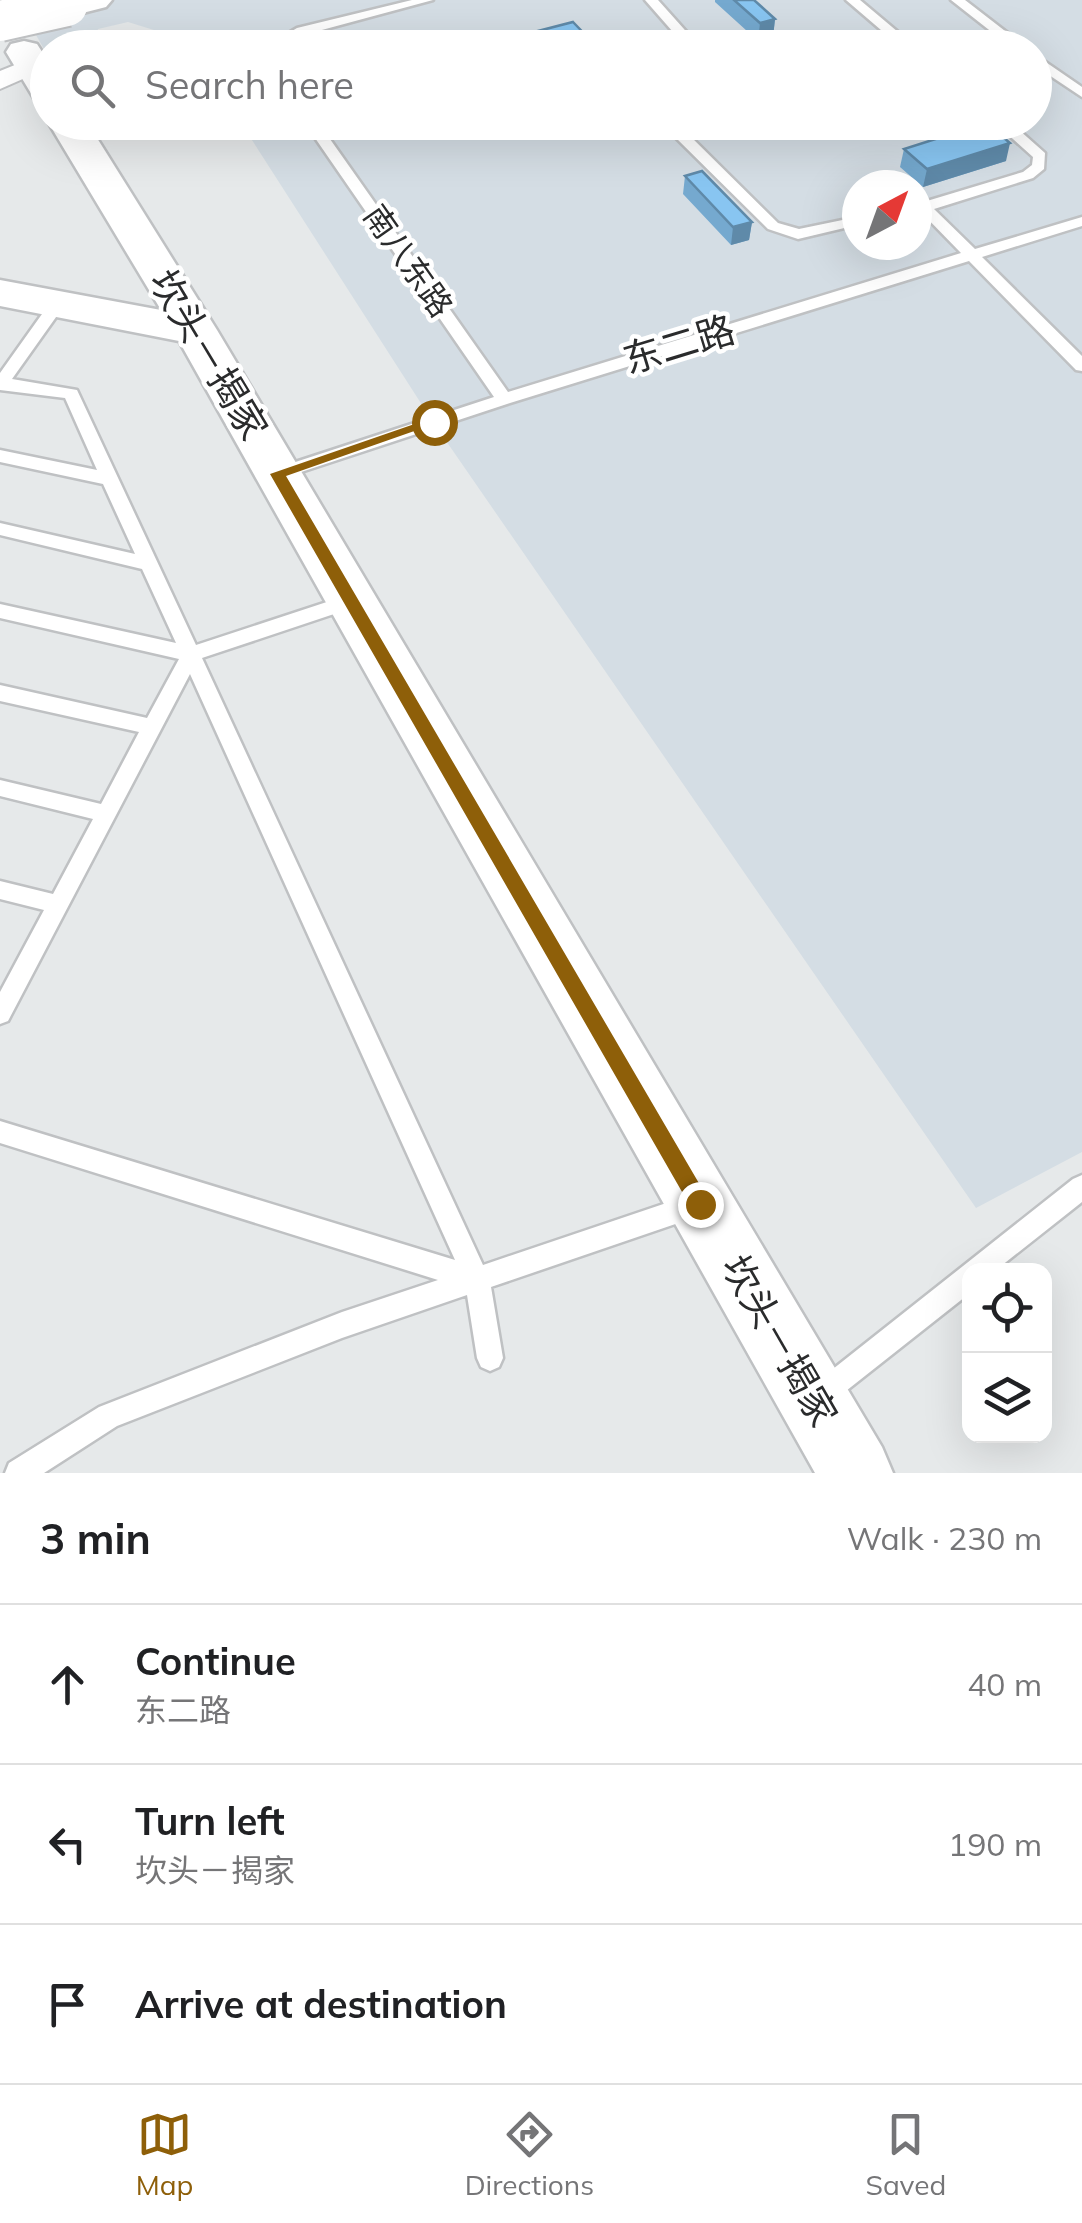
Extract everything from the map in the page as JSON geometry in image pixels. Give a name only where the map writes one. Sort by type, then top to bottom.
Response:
[{"type":"main road","points":[[0,21],[81,3]]},
{"type":"main road","name":"坎头－揭家","points":[[77,140],[195,330],[856,1473]]},
{"type":"main road","points":[[0,293],[195,330]]},
{"type":"lane","points":[[310,30],[427,0]]},
{"type":"lane","points":[[654,0],[680,30]]},
{"type":"lane","points":[[852,0],[888,30]]},
{"type":"lane","points":[[956,0],[997,30]]},
{"type":"lane","points":[[1052,71],[1082,93]]},
{"type":"lane","name":"南八东路","points":[[324,140],[504,399]]},
{"type":"lane","points":[[687,140],[773,226],[798,234],[842,224]]},
{"type":"lane","points":[[932,205],[1028,175],[1039,166],[1040,156],[1021,140]]},
{"type":"lane","points":[[932,219],[1082,366]]},
{"type":"lane","name":"东二路","points":[[277,474],[504,399],[1082,222]]},
{"type":"lane","points":[[58,303],[0,384],[72,394],[477,1279],[490,1358]]},
{"type":"lane","points":[[0,456],[110,478]]},
{"type":"lane","points":[[0,530],[149,564]]},
{"type":"lane","points":[[0,611],[191,654],[351,601]]},
{"type":"lane","points":[[2,1006],[191,654]]},
{"type":"lane","points":[[0,693],[150,727]]},
{"type":"lane","points":[[0,788],[105,813]]},
{"type":"lane","points":[[0,890],[58,904]]},
{"type":"lane","points":[[0,1132],[477,1279]]},
{"type":"lane","points":[[986,1263],[1082,1187]]},
{"type":"lane","points":[[19,1473],[108,1416],[342,1325],[700,1204]]},
{"type":"lane","points":[[814,1400],[962,1283]]},
{"type":"shaded area","points":[[16,0],[1082,0],[1082,1152],[976,1208],[433,422],[252,140],[1052,140],[1052,30],[154,30],[128,22],[98,30],[33,30]]},
{"type":"building","points":[[734,0],[754,0],[775,19],[760,23]]},
{"type":"building","points":[[573,22],[581,30],[542,30]]},
{"type":"building","points":[[932,140],[1010,143],[927,169],[904,149]]},
{"type":"building","points":[[702,171],[752,222],[733,227],[685,176]]},
{"type":"route","points":[[434,422],[277,474],[700,1204]]}]
